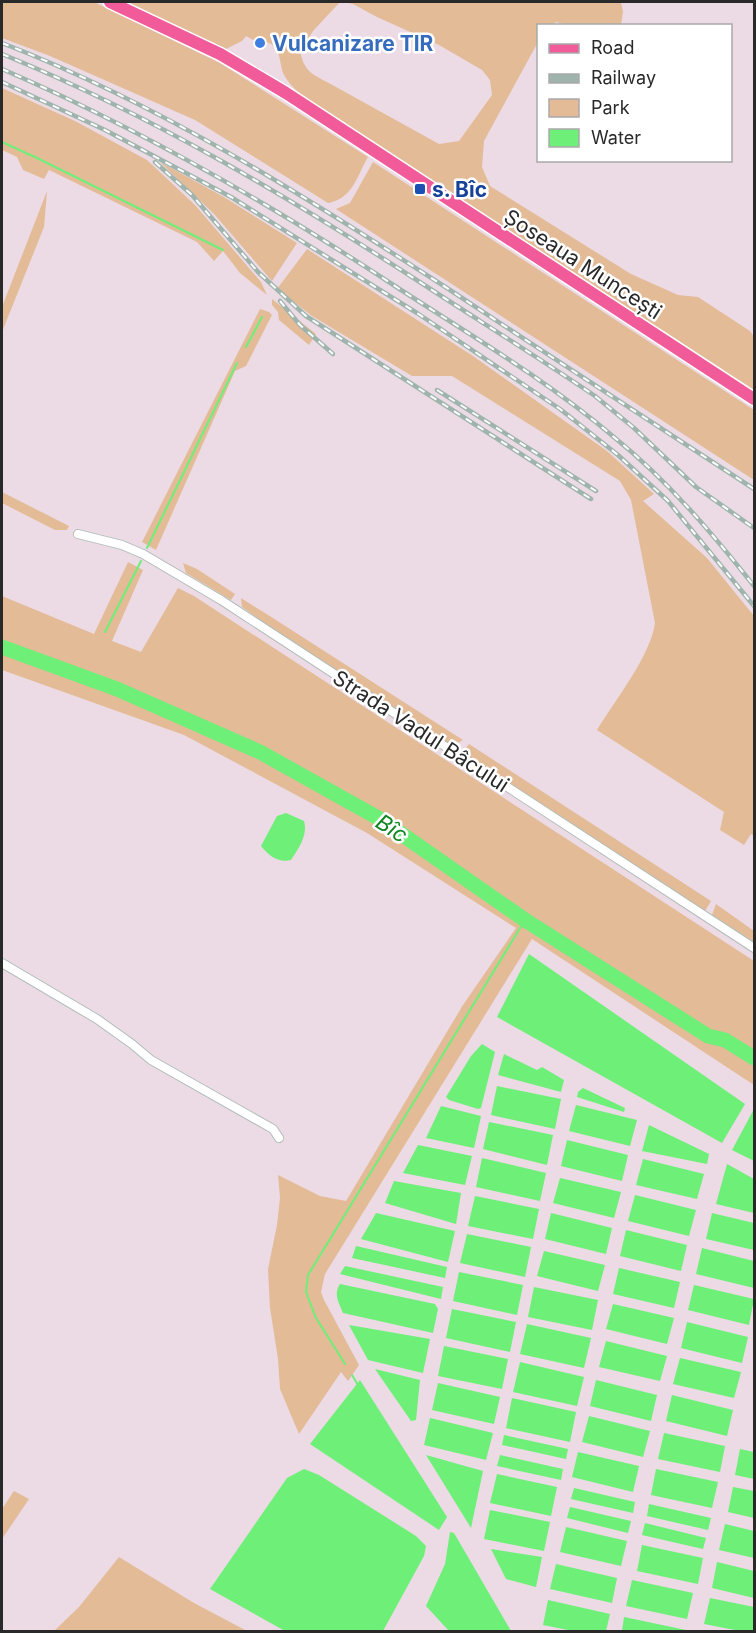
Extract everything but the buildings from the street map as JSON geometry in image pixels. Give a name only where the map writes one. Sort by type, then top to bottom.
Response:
[{"type":"main road","name":"Șoseaua Muncești","points":[[110,2],[220,54],[286,93],[754,399]]},
{"type":"street","name":"Strada Vadul Bâcului","points":[[78,534],[122,545],[143,554],[213,595],[754,948]]},
{"type":"street","points":[[2,963],[97,1019],[151,1060],[273,1129],[279,1138]]},
{"type":"green space","points":[[2,2],[94,2],[220,63],[368,157],[348,192],[343,197],[328,203],[195,120],[50,56],[2,38]]},
{"type":"green space","points":[[122,2],[340,2],[313,31],[300,52],[306,67],[316,76],[439,144],[459,141],[492,95],[490,80],[482,70],[439,45],[353,4],[343,2],[621,2],[623,12],[621,24],[556,22],[537,24],[537,44],[484,141],[482,167],[490,186],[631,274],[678,295],[698,297],[750,331],[754,337],[754,393],[304,98],[284,75],[279,54],[271,44],[258,38],[255,41],[246,36],[242,41],[226,49]]},
{"type":"green space","points":[[2,88],[75,121],[147,160],[195,205],[261,282],[267,295],[240,273],[223,251],[214,261],[197,242],[49,170],[44,179],[23,170],[17,157],[2,150]]},
{"type":"green space","points":[[160,162],[224,197],[297,243],[272,281],[214,214]]},
{"type":"green space","points":[[373,162],[754,410],[754,480],[336,209],[350,203]]},
{"type":"green space","points":[[47,191],[44,227],[2,332],[2,307]]},
{"type":"green space","points":[[307,249],[473,356],[607,451],[654,494],[643,501],[707,558],[754,616],[754,836],[751,834],[744,845],[720,830],[724,812],[597,730],[639,664],[652,636],[655,623],[631,500],[620,481],[452,376],[412,376],[312,316],[277,289]]},
{"type":"green space","points":[[272,299],[316,334],[309,345],[279,320],[278,312],[272,305]]},
{"type":"green space","points":[[260,309],[272,315],[246,366],[235,371],[156,550],[142,542]]},
{"type":"green space","points":[[2,492],[69,526],[67,530],[55,530],[2,503]]},
{"type":"green space","points":[[128,562],[143,570],[112,641],[141,652],[178,588],[194,596],[754,961],[754,1085],[532,939],[325,1274],[321,1292],[359,1365],[348,1381],[341,1372],[299,1434],[280,1389],[270,1308],[268,1269],[280,1198],[278,1175],[320,1196],[346,1201],[463,1005],[516,928],[367,833],[184,735],[2,670],[2,596],[94,634]]},
{"type":"green space","points":[[183,563],[197,569],[235,594],[231,600],[186,573]]},
{"type":"green space","points":[[241,598],[463,740],[458,743],[448,743],[264,623],[242,607]]},
{"type":"green space","points":[[469,744],[711,901],[705,911],[469,757],[466,748]]},
{"type":"green space","points":[[716,904],[754,931],[754,942],[712,915]]},
{"type":"green space","points":[[14,1491],[29,1499],[2,1539],[2,1509]]},
{"type":"green space","points":[[119,1557],[194,1603],[247,1631],[54,1631],[79,1607]]},
{"type":"water","points":[[286,813],[304,821],[305,826],[300,846],[291,860],[286,861],[274,858],[261,846],[277,816]]},
{"type":"water","points":[[529,954],[745,1104],[722,1143],[497,1017]]},
{"type":"water","points":[[482,1044],[495,1052],[481,1108],[478,1109],[446,1097],[471,1056]]},
{"type":"water","points":[[504,1054],[537,1070],[542,1067],[564,1080],[561,1092],[498,1075]]},
{"type":"water","points":[[497,1086],[561,1099],[555,1129],[491,1115]]},
{"type":"water","points":[[583,1088],[625,1108],[624,1112],[577,1097],[578,1092]]},
{"type":"water","points":[[576,1105],[637,1120],[630,1146],[569,1131]]},
{"type":"water","points":[[441,1106],[481,1116],[474,1148],[426,1138]]},
{"type":"water","points":[[754,1109],[754,1161],[732,1150]]},
{"type":"water","points":[[489,1122],[553,1135],[547,1165],[483,1149]]},
{"type":"water","points":[[649,1125],[709,1154],[707,1164],[642,1151]]},
{"type":"water","points":[[567,1140],[628,1155],[622,1181],[561,1166]]},
{"type":"water","points":[[418,1145],[472,1156],[465,1185],[403,1173]]},
{"type":"water","points":[[482,1158],[546,1173],[540,1201],[476,1187]]},
{"type":"water","points":[[643,1159],[704,1174],[697,1199],[636,1185]]},
{"type":"water","points":[[727,1164],[754,1179],[754,1213],[716,1204]]},
{"type":"water","points":[[560,1178],[621,1192],[614,1218],[553,1203]]},
{"type":"water","points":[[394,1181],[461,1193],[456,1224],[385,1203]]},
{"type":"water","points":[[635,1195],[696,1210],[689,1236],[628,1221]]},
{"type":"water","points":[[475,1196],[539,1209],[533,1239],[468,1226]]},
{"type":"water","points":[[376,1213],[455,1231],[448,1262],[361,1239]]},
{"type":"water","points":[[551,1213],[612,1228],[606,1254],[545,1239]]},
{"type":"water","points":[[712,1213],[754,1223],[754,1250],[706,1239]]},
{"type":"water","points":[[626,1230],[687,1245],[681,1271],[620,1256]]},
{"type":"water","points":[[467,1234],[531,1247],[525,1277],[460,1263]]},
{"type":"water","points":[[356,1246],[447,1267],[445,1278],[352,1258]]},
{"type":"water","points":[[702,1248],[754,1261],[754,1288],[696,1274]]},
{"type":"water","points":[[544,1251],[605,1265],[598,1291],[537,1276]]},
{"type":"water","points":[[345,1266],[443,1287],[441,1299],[340,1274]]},
{"type":"water","points":[[619,1268],[680,1282],[674,1308],[613,1294]]},
{"type":"water","points":[[459,1272],[523,1285],[517,1315],[453,1301]]},
{"type":"water","points":[[340,1284],[435,1304],[438,1309],[433,1333],[343,1313],[337,1295]]},
{"type":"water","points":[[694,1285],[754,1299],[749,1325],[688,1310]]},
{"type":"water","points":[[534,1287],[598,1300],[592,1330],[528,1317]]},
{"type":"water","points":[[613,1304],[674,1318],[667,1344],[606,1329]]},
{"type":"water","points":[[452,1309],[516,1322],[510,1352],[446,1338]]},
{"type":"water","points":[[687,1322],[748,1337],[742,1363],[681,1348]]},
{"type":"water","points":[[527,1324],[591,1338],[584,1368],[520,1354]]},
{"type":"water","points":[[349,1325],[430,1339],[423,1373],[368,1360]]},
{"type":"water","points":[[606,1341],[667,1356],[660,1381],[599,1367]]},
{"type":"water","points":[[444,1346],[508,1359],[502,1389],[438,1376]]},
{"type":"water","points":[[680,1358],[741,1372],[734,1398],[673,1384]]},
{"type":"water","points":[[520,1362],[584,1377],[577,1406],[513,1392]]},
{"type":"water","points":[[375,1369],[420,1380],[416,1420],[411,1421]]},
{"type":"water","points":[[360,1380],[447,1517],[439,1530],[310,1444]]},
{"type":"water","points":[[596,1380],[657,1395],[651,1421],[590,1406]]},
{"type":"water","points":[[438,1383],[500,1397],[494,1424],[432,1410]]},
{"type":"water","points":[[672,1395],[733,1410],[727,1436],[666,1421]]},
{"type":"water","points":[[512,1398],[576,1412],[570,1442],[506,1428]]},
{"type":"water","points":[[589,1416],[650,1431],[643,1457],[582,1442]]},
{"type":"water","points":[[430,1418],[493,1433],[486,1460],[424,1445]]},
{"type":"water","points":[[664,1433],[725,1446],[720,1472],[658,1459]]},
{"type":"water","points":[[504,1435],[568,1449],[566,1459],[502,1445]]},
{"type":"water","points":[[740,1449],[754,1452],[754,1479],[735,1475]]},
{"type":"water","points":[[578,1452],[639,1466],[633,1492],[572,1477]]},
{"type":"water","points":[[426,1455],[483,1471],[471,1528]]},
{"type":"water","points":[[500,1455],[563,1469],[561,1480],[497,1466]]},
{"type":"water","points":[[304,1469],[319,1475],[416,1536],[426,1546],[424,1556],[383,1631],[285,1631],[210,1589],[287,1478]]},
{"type":"water","points":[[656,1469],[718,1482],[712,1508],[651,1495]]},
{"type":"water","points":[[497,1474],[557,1487],[551,1516],[490,1503]]},
{"type":"water","points":[[733,1487],[754,1491],[754,1518],[728,1512]]},
{"type":"water","points":[[574,1488],[635,1502],[633,1513],[571,1499]]},
{"type":"water","points":[[649,1504],[711,1518],[708,1530],[647,1516]]},
{"type":"water","points":[[570,1507],[631,1521],[628,1533],[567,1518]]},
{"type":"water","points":[[490,1510],[550,1522],[544,1551],[484,1539]]},
{"type":"water","points":[[645,1523],[706,1538],[703,1549],[642,1535]]},
{"type":"water","points":[[725,1524],[754,1531],[754,1558],[719,1550]]},
{"type":"water","points":[[566,1527],[627,1541],[621,1566],[560,1552]]},
{"type":"water","points":[[450,1532],[454,1533],[511,1631],[449,1631],[426,1606],[445,1564]]},
{"type":"water","points":[[642,1545],[703,1558],[698,1584],[637,1571]]},
{"type":"water","points":[[491,1549],[542,1557],[536,1587],[506,1579]]},
{"type":"water","points":[[717,1562],[754,1571],[754,1598],[712,1588]]},
{"type":"water","points":[[556,1564],[617,1578],[612,1603],[550,1589]]},
{"type":"water","points":[[632,1580],[693,1593],[687,1619],[626,1606]]},
{"type":"water","points":[[710,1598],[754,1607],[754,1631],[740,1631],[704,1624]]},
{"type":"water","points":[[548,1600],[610,1614],[606,1631],[573,1631],[543,1625]]},
{"type":"water","points":[[624,1617],[686,1630],[686,1631],[622,1631]]},
{"type":"waterway","points":[[2,142],[223,250]]},
{"type":"waterway","points":[[246,347],[262,317]]},
{"type":"waterway","points":[[147,548],[237,363]]},
{"type":"waterway","points":[[105,632],[141,561]]},
{"type":"waterway","name":"Bîc","points":[[2,647],[117,689],[260,752],[380,819],[525,920],[708,1036],[725,1040],[754,1058]]},
{"type":"waterway","points":[[345,1364],[316,1318],[306,1292],[308,1275],[525,920]]},
{"type":"waterway","points":[[352,1375],[358,1385]]},
{"type":"railway","points":[[2,43],[119,95],[176,124],[287,187],[450,290],[754,489]]},
{"type":"railway","points":[[2,54],[114,104],[168,132],[328,224],[595,396],[634,428],[696,487],[754,528]]},
{"type":"railway","points":[[2,69],[105,117],[254,198],[351,257],[536,378],[589,417],[653,472],[706,527],[754,586]]},
{"type":"railway","points":[[2,82],[105,130],[231,197],[417,313],[560,409],[618,455],[668,501],[754,606]]},
{"type":"railway","points":[[155,162],[192,195],[258,272],[306,316],[591,499]]},
{"type":"railway","points":[[280,301],[300,325],[333,354]]},
{"type":"railway","points":[[437,390],[596,491]]},
{"type":"place","name":"Vulcanizare TIR","points":[[260,43]]},
{"type":"place","name":"s. Bîc","points":[[420,189]]}]
